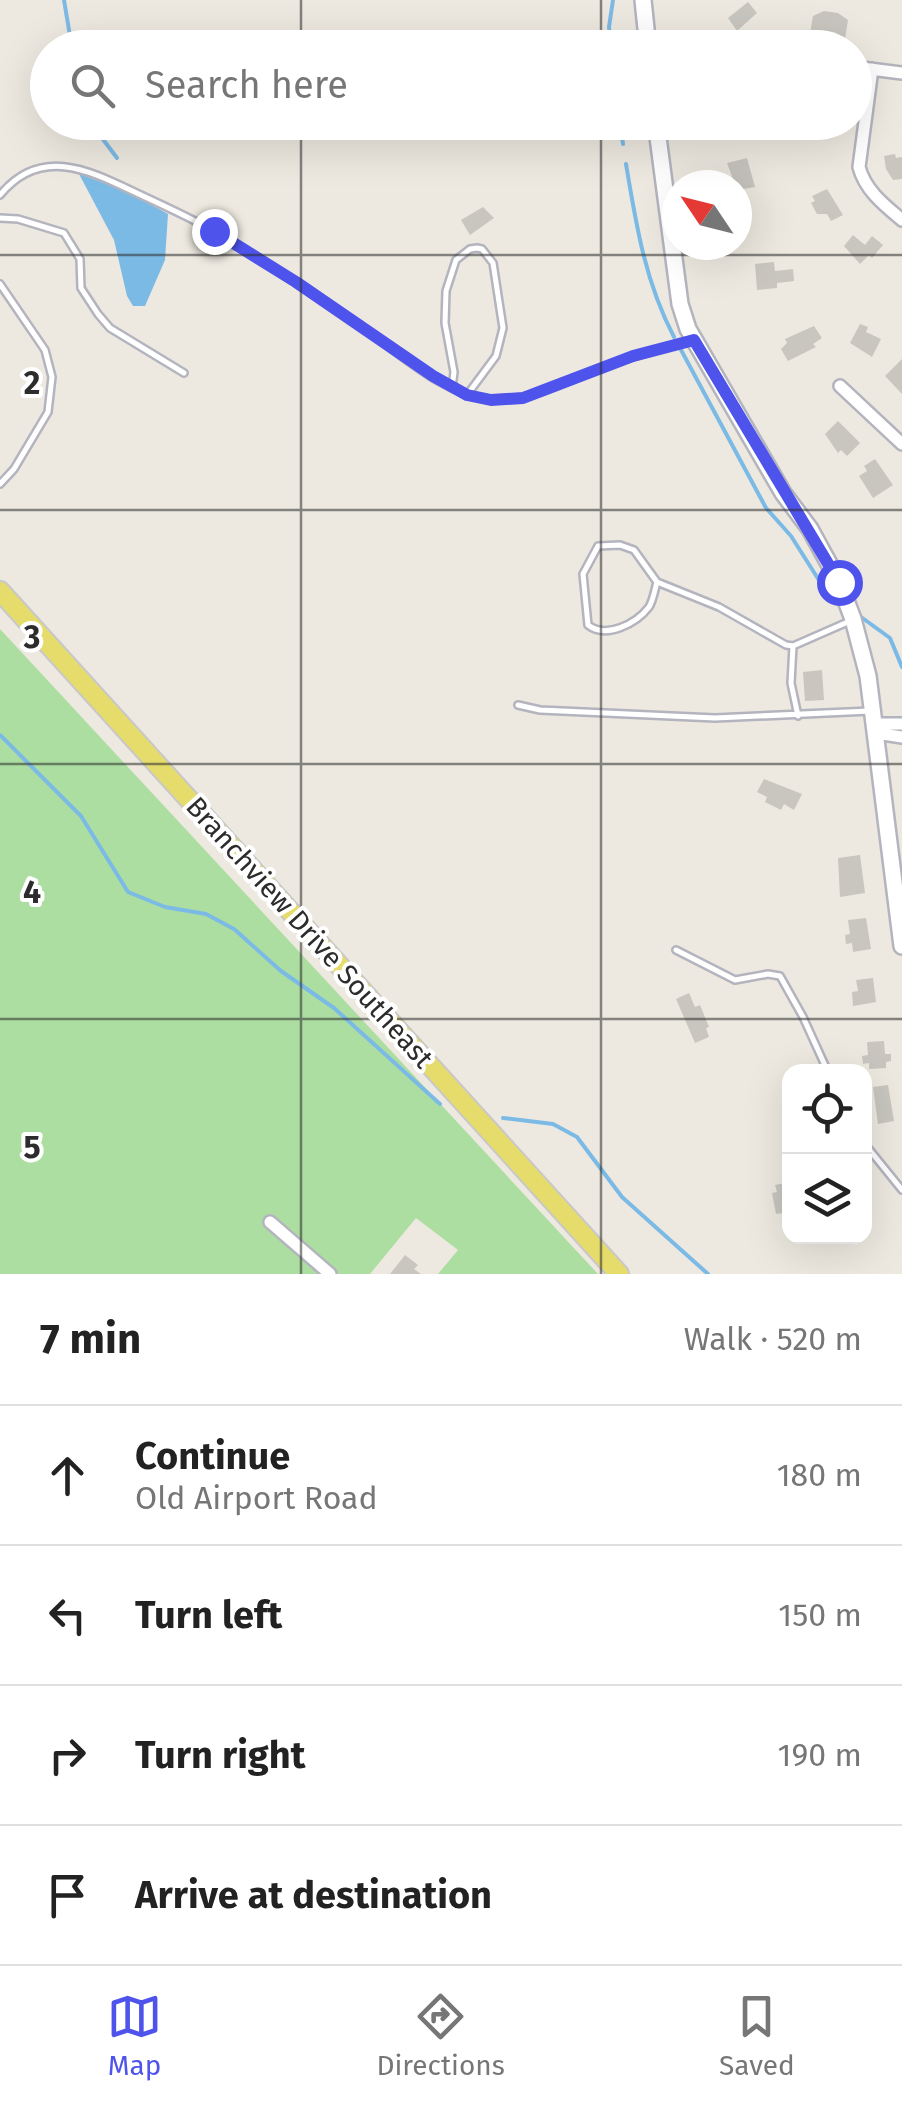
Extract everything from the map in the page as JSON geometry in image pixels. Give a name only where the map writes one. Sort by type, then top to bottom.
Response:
[{"type":"main road","name":"Branchview Drive Southeast","points":[[0,591],[619,1274]]},
{"type":"street","points":[[643,0],[646,30]]},
{"type":"street","points":[[872,69],[902,73]]},
{"type":"street","points":[[658,140],[680,304],[694,340],[817,542],[839,582],[853,620],[868,676],[902,946]]},
{"type":"street","points":[[863,140],[859,167],[862,180],[902,220]]},
{"type":"street","points":[[840,386],[902,444]]},
{"type":"street","points":[[874,723],[902,724]]},
{"type":"street","points":[[874,723],[902,736]]},
{"type":"street","points":[[270,1222],[330,1274]]},
{"type":"lane","points":[[0,194],[14,177],[39,168],[70,166],[93,171],[180,213],[264,261],[467,395],[491,400],[523,398],[633,356],[694,340]]},
{"type":"lane","points":[[0,218],[18,218],[64,233],[80,260],[81,288],[98,314],[110,328],[184,373]]},
{"type":"lane","points":[[452,388],[446,292],[456,260],[477,248],[493,263],[502,328],[496,356],[467,395]]},
{"type":"lane","points":[[0,284],[46,350],[52,377],[48,412],[14,469],[0,484]]},
{"type":"lane","points":[[657,582],[649,607],[621,628],[601,632],[588,625],[583,574],[598,546],[620,545],[634,550],[657,582],[719,607],[777,642],[793,646],[853,620]]},
{"type":"lane","points":[[793,646],[791,683],[798,716]]},
{"type":"lane","points":[[518,705],[540,710],[715,718],[798,716],[874,723]]},
{"type":"lane","points":[[676,950],[735,980],[768,974],[780,976],[824,1064]]},
{"type":"lane","points":[[872,1153],[902,1190]]},
{"type":"green space","points":[[0,629],[598,1274],[438,1274],[458,1250],[416,1218],[370,1274],[0,1274]]},
{"type":"water","points":[[79,174],[124,190],[168,214],[165,260],[145,306],[133,306],[127,296],[114,240]]},
{"type":"building","points":[[748,2],[757,13],[738,30],[728,18]]},
{"type":"building","points":[[824,11],[838,13],[848,20],[846,30],[811,30],[813,16]]},
{"type":"building","points":[[895,154],[896,158],[902,157],[902,179],[893,180],[884,156]]},
{"type":"building","points":[[747,158],[750,170],[730,170],[727,163]]},
{"type":"building","points":[[827,189],[843,215],[831,221],[827,214],[817,214],[811,203],[815,201],[812,196]]},
{"type":"building","points":[[483,207],[494,218],[470,235],[461,220]]},
{"type":"building","points":[[853,235],[865,245],[872,236],[883,245],[872,258],[869,255],[860,264],[844,246]]},
{"type":"building","points":[[774,262],[775,271],[793,269],[794,281],[757,290],[755,264]]},
{"type":"building","points":[[860,324],[868,327],[866,332],[881,339],[872,357],[850,343]]},
{"type":"building","points":[[814,326],[822,338],[813,344],[816,347],[788,361],[781,349],[787,343],[785,339]]},
{"type":"building","points":[[902,359],[902,394],[885,376]]},
{"type":"building","points":[[838,421],[860,443],[847,456],[841,450],[838,453],[825,434]]},
{"type":"building","points":[[875,459],[893,485],[873,498],[859,476],[867,471],[864,466]]},
{"type":"building","points":[[822,670],[824,700],[805,701],[803,672]]},
{"type":"building","points":[[764,779],[802,794],[794,810],[784,804],[781,810],[765,802],[767,797],[757,792]]},
{"type":"building","points":[[860,855],[865,893],[840,897],[838,858]]},
{"type":"building","points":[[866,918],[871,949],[853,952],[852,943],[846,944],[845,935],[850,934],[848,920]]},
{"type":"building","points":[[873,978],[876,1002],[853,1006],[852,992],[858,991],[856,980]]},
{"type":"building","points":[[689,993],[695,1007],[700,1005],[709,1027],[709,1037],[695,1043],[676,999]]},
{"type":"building","points":[[884,1041],[885,1054],[891,1054],[886,1068],[872,1069],[872,1064],[863,1064],[862,1056],[868,1055],[867,1042]]},
{"type":"building","points":[[888,1085],[894,1121],[878,1124],[873,1087]]},
{"type":"building","points":[[782,1184],[782,1213],[776,1214],[772,1193],[777,1192],[775,1185]]},
{"type":"building","points":[[405,1255],[418,1265],[414,1269],[421,1274],[390,1274]]},
{"type":"waterway","points":[[64,0],[69,30]]},
{"type":"waterway","points":[[609,30],[613,0]]},
{"type":"waterway","points":[[104,140],[117,158]]},
{"type":"waterway","points":[[622,140],[623,144]]},
{"type":"waterway","points":[[626,164],[649,274],[674,337]]},
{"type":"waterway","points":[[680,348],[766,508],[791,536],[829,596],[838,601]]},
{"type":"waterway","points":[[861,617],[890,638],[902,667]]},
{"type":"waterway","points":[[0,735],[81,816],[128,892],[165,907],[206,914],[234,929],[281,971],[334,1008],[440,1104]]},
{"type":"waterway","points":[[503,1118],[553,1124],[577,1137],[622,1197],[708,1274]]},
{"type":"route","points":[[214,231],[467,395],[491,400],[523,398],[633,356],[694,340],[839,582]]}]
